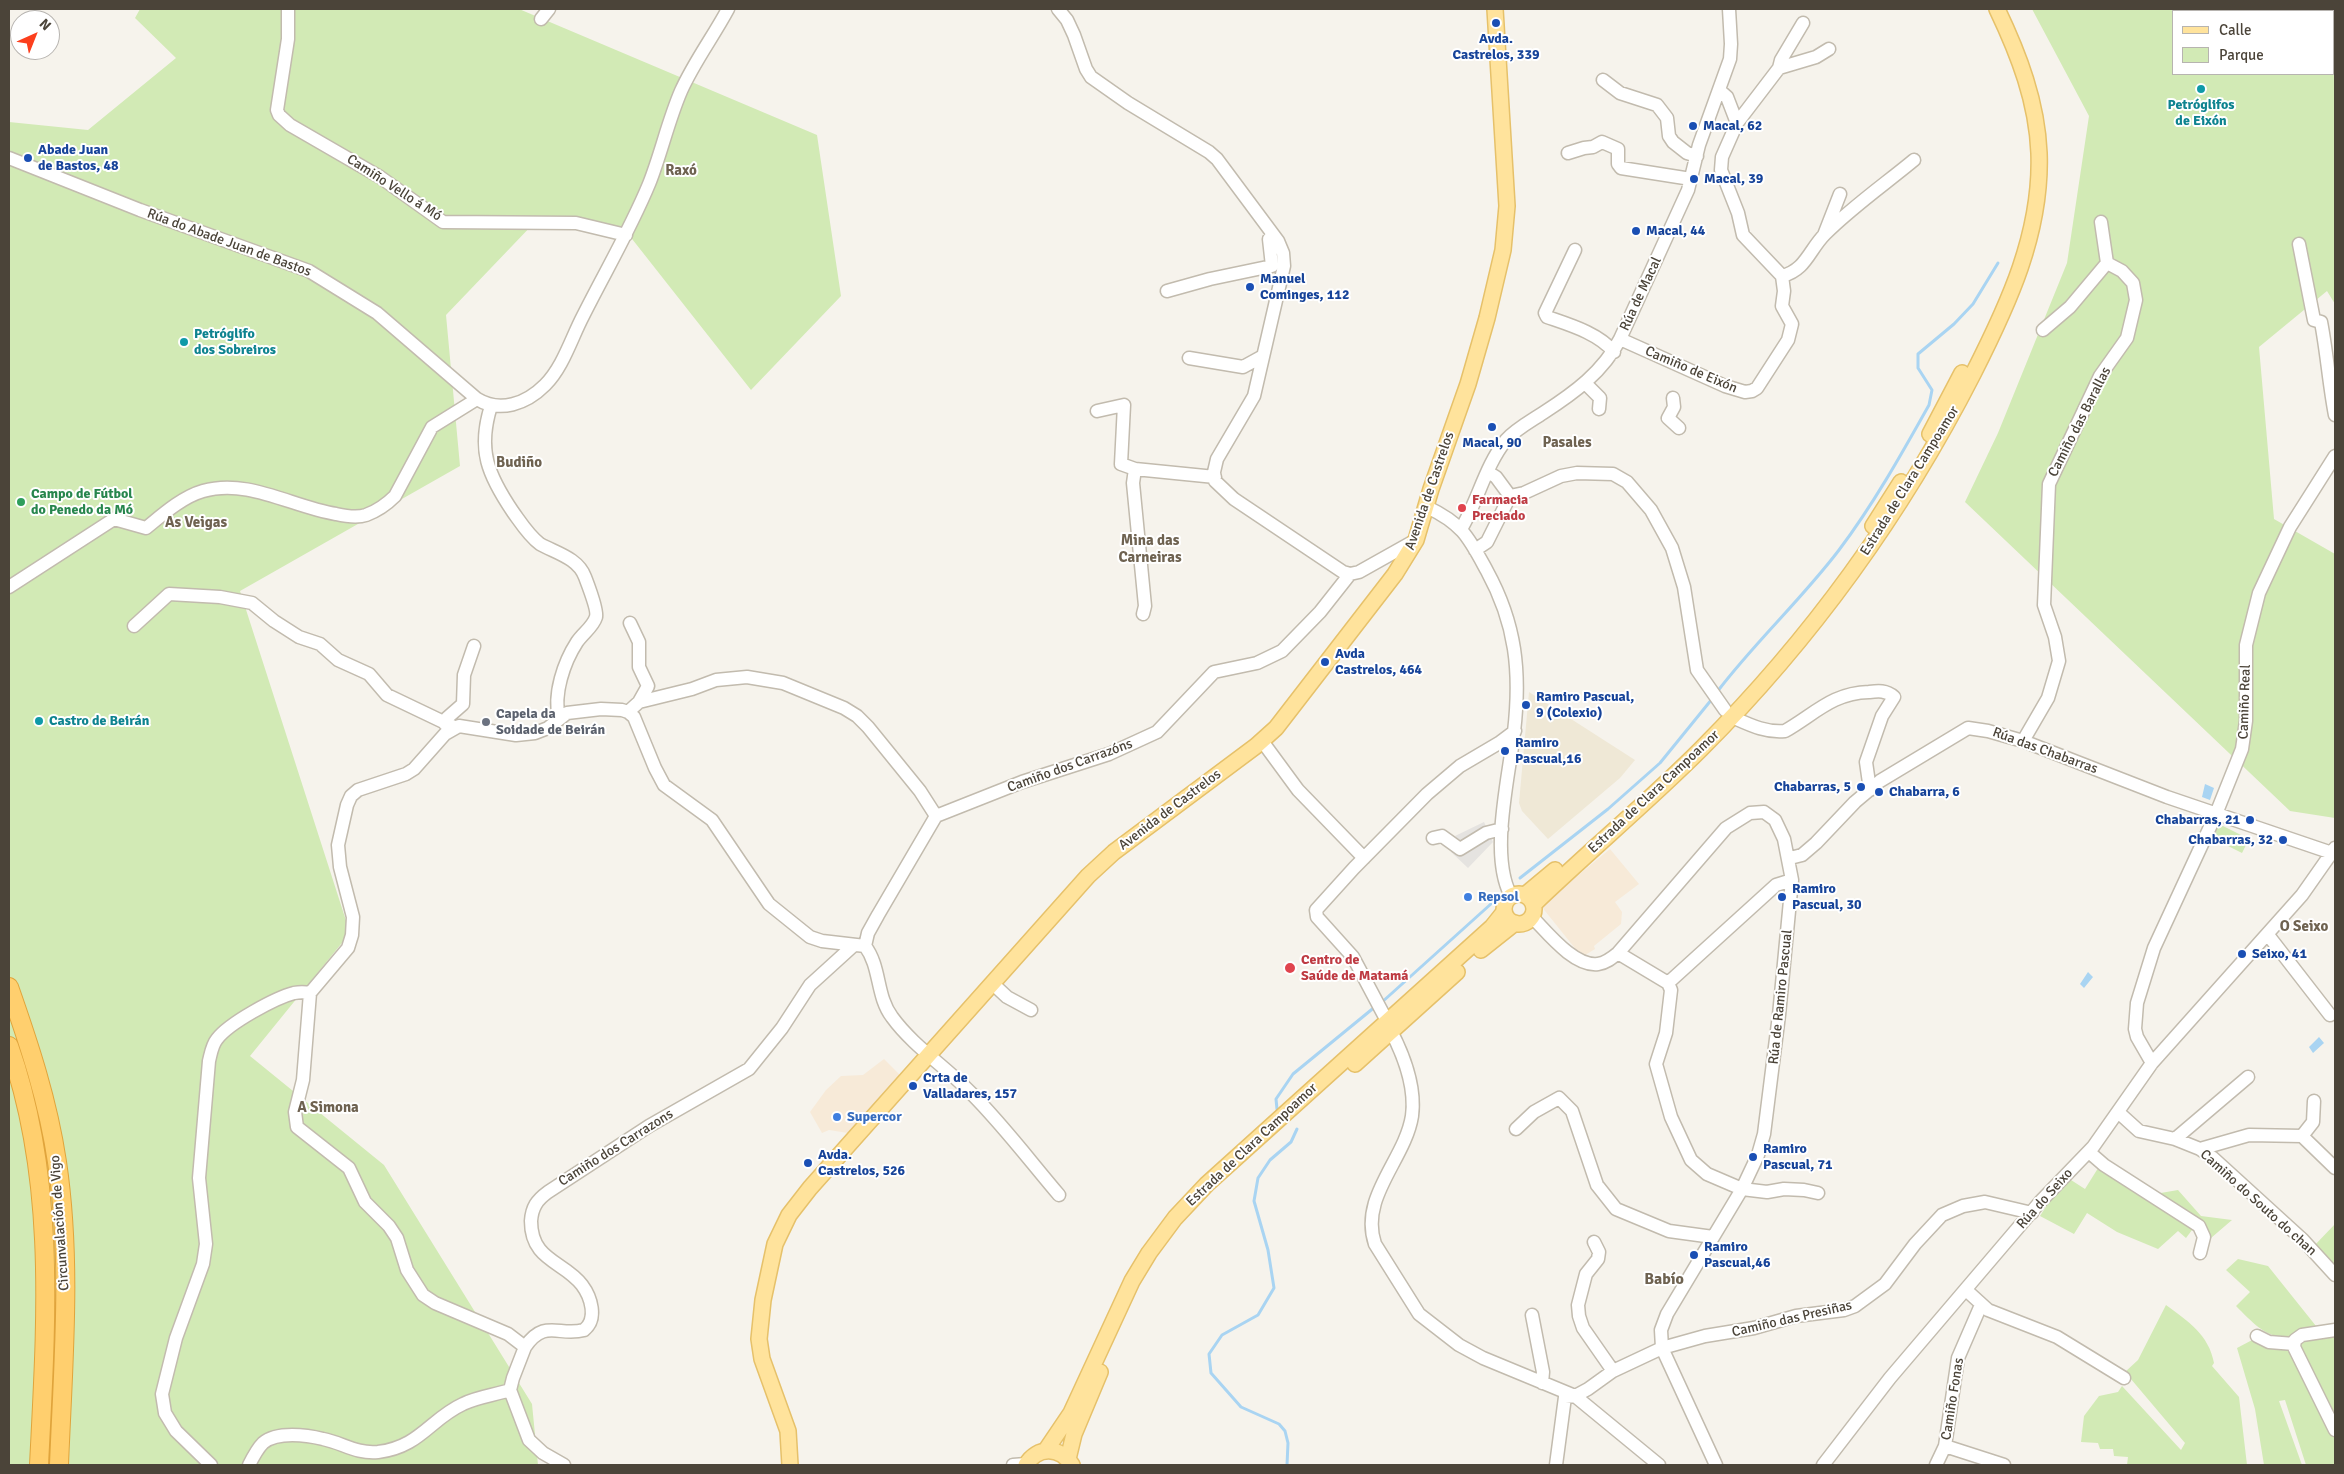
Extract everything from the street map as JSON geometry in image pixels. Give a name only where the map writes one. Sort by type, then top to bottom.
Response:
[{"type":"highway","name":"Circunvalación de Vigo","points":[[9,987],[37,1068],[57,1163],[67,1280],[59,1465]]},
{"type":"highway","name":"Circunvalación de Vigo","points":[[9,1046],[35,1145],[46,1254],[47,1316],[39,1465]]},
{"type":"main road","name":"Avenida de Castrelos","points":[[790,1465],[788,1431],[762,1359],[759,1340],[764,1300],[775,1244],[781,1229],[798,1203],[1078,886],[1106,858],[1262,741],[1286,715],[1353,630],[1395,574],[1416,540],[1430,492],[1468,384],[1496,283],[1506,235],[1507,206],[1495,9]]},
{"type":"main road","name":"Estrada de Clara Campoamor","points":[[1022,1465],[1046,1450],[1071,1413],[1114,1314],[1149,1253],[1175,1218],[1221,1171],[1492,927],[1504,912],[1505,903],[1526,903],[1650,798],[1814,607],[1886,506],[1931,432],[1970,357],[2009,271],[2020,235],[2028,195],[2028,138],[2018,90],[2009,61],[1986,9]]},
{"type":"main road","name":"Estrada de Clara Campoamor","points":[[1725,709],[1822,614],[1894,512],[1952,415],[1979,362],[2018,274],[2034,217],[2038,175],[2037,137],[2028,86],[2016,52],[1997,9]]},
{"type":"main road","name":"Estrada de Clara Campoamor","points":[[1070,1462],[1074,1434],[1124,1315],[1156,1260],[1183,1225],[1386,1021],[1515,923],[1525,923],[1526,903]]},
{"type":"main road","points":[[1504,912],[1508,919],[1515,923]]},
{"type":"main road","name":"Estrada de Clara Campoamor","points":[[1046,1450],[1062,1454],[1070,1462]]},
{"type":"street","name":"Camiño Vello á Mó","points":[[288,9],[288,39],[277,110],[279,115],[290,125],[380,178],[443,222],[576,223],[626,235]]},
{"type":"street","points":[[541,19],[549,9]]},
{"type":"street","points":[[558,718],[557,700],[562,677],[578,641],[592,623],[596,611],[580,568],[566,556],[540,544],[531,536],[493,481],[485,456],[486,422],[491,406],[502,407],[524,401],[545,385],[555,373],[626,235],[659,159],[682,89],[728,9]]},
{"type":"street","points":[[1054,9],[1058,24]]},
{"type":"street","points":[[1058,9],[1067,20],[1091,78],[1128,103],[1209,152],[1223,166],[1273,235],[1283,253],[1284,266],[1252,401],[1217,459],[1215,477],[1221,489],[1234,500],[1343,572],[1350,574],[1366,568],[1416,540]]},
{"type":"street","name":"Rúa de Macal","points":[[1461,529],[1488,472],[1507,439],[1585,383],[1614,352],[1692,179],[1697,156],[1730,59],[1731,44],[1728,9]]},
{"type":"street","points":[[1803,23],[1779,68],[1737,123],[1722,158],[1722,178],[1734,201],[1743,235],[1782,276],[1804,264],[1824,235],[1840,194]]},
{"type":"street","points":[[1779,68],[1816,57],[1829,49]]},
{"type":"street","points":[[1603,80],[1620,93],[1657,105],[1667,118],[1671,140],[1687,153],[1697,156]]},
{"type":"street","points":[[1719,90],[1727,97],[1737,123]]},
{"type":"street","points":[[1568,153],[1594,147],[1602,142],[1618,149],[1618,164],[1621,168],[1692,179]]},
{"type":"street","name":"Rúa do Abade Juan de Bastos","points":[[9,158],[140,210],[309,271],[377,313],[476,399],[491,406]]},
{"type":"street","points":[[1824,235],[1914,160]]},
{"type":"street","points":[[2044,330],[2070,307],[2107,263],[2101,222]]},
{"type":"street","points":[[1167,291],[1210,279],[1272,266],[1269,239],[1273,235]]},
{"type":"street","points":[[2299,244],[2314,320],[2320,322],[2327,353],[2329,387],[2335,415]]},
{"type":"street","points":[[1575,250],[1545,312],[1547,317],[1580,329],[1608,344],[1614,352]]},
{"type":"street","name":"Camiño das Barallas","points":[[2023,741],[2048,698],[2059,661],[2055,637],[2044,605],[2049,484],[2100,376],[2127,338],[2136,300],[2133,283],[2122,271],[2107,263]]},
{"type":"street","name":"Camiño de Eixón","points":[[1620,339],[1724,386],[1745,392],[1752,391],[1757,388],[1788,340],[1792,324],[1782,306],[1784,291],[1782,276]]},
{"type":"street","points":[[1189,358],[1243,367],[1263,356]]},
{"type":"street","points":[[1585,383],[1600,398],[1599,409]]},
{"type":"street","points":[[1673,398],[1674,406],[1668,418],[1670,422],[1679,428]]},
{"type":"street","points":[[9,587],[114,519],[146,528],[186,499],[203,490],[225,487],[250,489],[328,513],[347,516],[365,515],[387,503],[395,496],[432,427],[476,399]]},
{"type":"street","points":[[1097,411],[1124,406],[1121,464],[1135,469],[1215,477]]},
{"type":"street","name":"Camiño Real","points":[[2152,1062],[2134,1029],[2137,1003],[2154,948],[2216,814],[2242,749],[2246,721],[2246,645],[2259,593],[2290,527],[2335,456]]},
{"type":"street","points":[[1135,469],[1133,483],[1145,606],[1143,614]]},
{"type":"street","points":[[1488,472],[1496,477],[1510,496]]},
{"type":"street","points":[[1510,496],[1524,493],[1561,476],[1577,473],[1613,474],[1627,482],[1651,510],[1672,548],[1684,587],[1697,670],[1725,709],[1763,730],[1785,731],[1842,695],[1865,692],[1889,693],[1894,697],[1882,716],[1866,762],[1870,790]]},
{"type":"street","points":[[1475,550],[1487,542],[1510,496]]},
{"type":"street","name":"Rúa de Ramiro Pascual","points":[[1427,507],[1453,521],[1461,529],[1500,595],[1511,625],[1516,673],[1515,731],[1502,828],[1501,864],[1526,903],[1564,949],[1580,961],[1597,964],[1618,953],[1705,850],[1726,828],[1743,815],[1764,812],[1775,820],[1790,858],[1792,880],[1768,1114],[1758,1155],[1742,1189],[1667,1314],[1661,1330],[1662,1348],[1716,1465]]},
{"type":"street","name":"Camiño dos Carrazóns","points":[[936,816],[1022,782],[1109,754],[1157,732],[1214,672],[1257,663],[1282,651],[1320,612],[1350,574]]},
{"type":"street","points":[[134,626],[169,594],[220,597],[252,603],[298,637],[320,644],[338,660],[369,674],[388,695],[449,726],[469,726],[516,735],[535,733],[548,728],[558,718],[568,713],[601,709],[628,712],[634,717],[664,785],[712,820],[769,904],[810,937],[860,946],[870,954],[882,1000],[902,1030],[996,1120],[1059,1195]]},
{"type":"street","points":[[628,712],[639,702],[648,686],[639,667],[639,642],[630,623]]},
{"type":"street","points":[[449,726],[447,718],[463,704],[464,675],[474,646]]},
{"type":"street","points":[[639,702],[692,689],[716,680],[747,677],[783,683],[844,708],[868,726],[920,791],[936,816],[860,946]]},
{"type":"street","points":[[449,726],[414,769],[406,774],[358,790],[351,796],[338,845],[340,867],[353,918],[352,935],[348,948],[310,993],[302,1080],[295,1112],[297,1128],[350,1168],[365,1202],[380,1215],[397,1238],[407,1270],[423,1295],[435,1303],[508,1334],[526,1347],[510,1390],[529,1440],[542,1454],[564,1465]]},
{"type":"street","name":"Rúa das Chabarras","points":[[1790,858],[1802,855],[1880,781],[1968,728],[1988,730],[2023,741],[2216,814],[2334,850]]},
{"type":"street","points":[[1515,731],[1500,743],[1460,766],[1427,794],[1319,906],[1316,913],[1353,956],[1406,1061],[1411,1087],[1412,1115],[1400,1152],[1378,1189],[1371,1231],[1375,1244],[1419,1314],[1428,1323],[1483,1358],[1575,1396],[1659,1465]]},
{"type":"street","points":[[1262,741],[1298,790],[1364,858]]},
{"type":"street","points":[[1433,838],[1442,836],[1460,849],[1486,833],[1502,828]]},
{"type":"street","name":"Rúa do Seixo","points":[[1822,1465],[1890,1378],[2032,1213],[2104,1134],[2152,1062],[2268,935],[2302,895],[2334,850]]},
{"type":"street","points":[[1668,983],[1776,885],[1792,880]]},
{"type":"street","points":[[2268,935],[2330,1015]]},
{"type":"street","name":"Camiño dos Carrazons","points":[[526,1347],[532,1338],[543,1331],[584,1330],[592,1320],[593,1313],[582,1285],[553,1263],[532,1236],[532,1211],[535,1203],[548,1192],[649,1126],[749,1069],[782,1028],[810,985],[860,946]]},
{"type":"street","points":[[1618,953],[1668,983],[1671,990],[1666,1033],[1656,1060],[1669,1110],[1691,1160],[1707,1174],[1742,1189],[1767,1192],[1784,1189],[1804,1190],[1818,1193]]},
{"type":"street","points":[[992,983],[1007,996],[1031,1010]]},
{"type":"street","points":[[211,1465],[176,1431],[165,1413],[162,1394],[176,1338],[203,1264],[206,1244],[199,1178],[211,1050],[217,1039],[247,1015],[296,992],[310,993]]},
{"type":"street","points":[[2175,1139],[2248,1078]]},
{"type":"street","points":[[1516,1130],[1534,1112],[1558,1098],[1572,1111],[1584,1141],[1597,1185],[1616,1209],[1668,1231],[1713,1237]]},
{"type":"street","points":[[2302,1136],[2313,1122],[2314,1101]]},
{"type":"street","name":"Camiño do Souto do chan","points":[[2118,1112],[2139,1130],[2175,1139],[2200,1149],[2303,1240],[2335,1275]]},
{"type":"street","points":[[2200,1149],[2249,1135],[2302,1136],[2335,1168]]},
{"type":"street","points":[[2089,1152],[2104,1165],[2199,1226],[2204,1237],[2200,1253]]},
{"type":"street","name":"Camiño das Presiñas","points":[[1575,1396],[1613,1371],[1662,1348],[1705,1336],[1754,1328],[1796,1316],[1844,1310],[1854,1306],[1885,1284],[1915,1244],[1942,1215],[1963,1206],[1985,1202],[2032,1213]]},
{"type":"street","points":[[1594,1242],[1599,1252],[1598,1259],[1586,1274],[1578,1305],[1579,1316],[1583,1328],[1613,1371]]},
{"type":"street","points":[[1966,1290],[1988,1310],[2058,1337],[2124,1378]]},
{"type":"street","name":"Camiño Fonas","points":[[1936,1465],[1945,1446],[1958,1358],[1981,1305]]},
{"type":"street","points":[[1532,1316],[1542,1372],[1542,1383]]},
{"type":"street","points":[[2294,1344],[2295,1340],[2302,1335],[2335,1330]]},
{"type":"street","points":[[2257,1336],[2269,1342],[2294,1344]]},
{"type":"street","points":[[2294,1344],[2335,1430]]},
{"type":"street","points":[[249,1465],[264,1442],[282,1436],[322,1439],[361,1452],[396,1448],[427,1431],[463,1403],[510,1390]]},
{"type":"street","points":[[1556,1465],[1565,1397],[1575,1396]]},
{"type":"street","points":[[1945,1446],[2004,1465]]},
{"type":"shaded area","points":[[1529,692],[1635,760],[1620,778],[1548,839],[1522,811],[1519,803]]},
{"type":"shaded area","points":[[1484,822],[1493,842],[1468,868],[1451,852],[1460,842],[1455,836]]},
{"type":"shaded area","points":[[1610,849],[1639,884],[1615,902],[1622,912],[1621,924],[1594,946],[1595,949],[1582,957],[1541,906]]},
{"type":"shaded area","points":[[884,1059],[900,1075],[848,1133],[829,1130],[822,1133],[810,1112],[826,1090],[841,1076],[863,1075]]},
{"type":"green space","points":[[140,9],[519,9],[817,135],[841,296],[751,390],[625,230],[535,222],[446,315],[460,466],[240,591],[350,933],[250,1056],[384,1165],[532,1404],[538,1465],[9,1465],[9,122],[88,130],[176,58],[135,18]]},
{"type":"green space","points":[[2032,9],[2335,9],[2335,304],[2327,291],[2259,347],[2274,519],[2335,554],[2335,818],[2290,811],[1965,502],[1998,433],[2067,263],[2089,116]]},
{"type":"green space","points":[[2217,823],[2249,839],[2242,853],[2210,837]]},
{"type":"green space","points":[[2100,1165],[2155,1194],[2178,1190],[2201,1216],[2232,1220],[2211,1238],[2192,1230],[2186,1238],[2178,1231],[2158,1249],[2117,1232],[2087,1213],[2074,1234],[2040,1216],[2056,1191],[2059,1193],[2071,1180],[2085,1189]]},
{"type":"green space","points":[[2335,1224],[2335,1272],[2313,1247]]},
{"type":"green space","points":[[2238,1259],[2268,1266],[2316,1326],[2303,1333],[2283,1337],[2266,1332],[2258,1327],[2236,1306],[2250,1292],[2226,1270]]},
{"type":"green space","points":[[2166,1305],[2190,1323],[2202,1337],[2211,1353],[2214,1363],[2212,1366],[2239,1397],[2247,1465],[2127,1465],[2128,1457],[2114,1456],[2113,1449],[2100,1449],[2098,1443],[2081,1442],[2084,1416],[2099,1396],[2118,1392],[2122,1386],[2181,1450],[2185,1443],[2125,1372],[2138,1360]]},
{"type":"green space","points":[[2335,1334],[2335,1424],[2296,1345],[2302,1339]]},
{"type":"green space","points":[[2256,1338],[2292,1347],[2335,1435],[2335,1465],[2306,1465],[2285,1400],[2279,1401],[2302,1465],[2264,1465],[2255,1409],[2237,1348]]},
{"type":"water","points":[[2205,784],[2214,788],[2210,800],[2202,797]]},
{"type":"water","points":[[2088,972],[2093,977],[2084,988],[2080,984]]},
{"type":"water","points":[[2319,1037],[2324,1043],[2313,1053],[2309,1047]]},
{"type":"waterway","points":[[1717,692],[1839,550],[1875,498],[1929,405],[1932,390],[1918,368],[1918,354],[1954,324],[1973,304],[1998,263]]},
{"type":"waterway","points":[[1520,878],[1608,809],[1660,763],[1712,699]]},
{"type":"waterway","points":[[1381,1003],[1492,903]]},
{"type":"waterway","points":[[1277,1109],[1276,1099],[1293,1074],[1376,1006]]},
{"type":"waterway","points":[[1287,1465],[1288,1443],[1285,1431],[1279,1424],[1241,1407],[1211,1373],[1209,1354],[1222,1335],[1258,1315],[1274,1288],[1268,1250],[1254,1201],[1258,1178],[1270,1160],[1291,1142],[1297,1129]]},
{"type":"place","name":"Avda. Castrelos, 339","points":[[1496,23]]},
{"type":"place","name":"Petróglifos de Eixón","points":[[2201,89]]},
{"type":"place","name":"Macal, 62","points":[[1693,126]]},
{"type":"place","name":"Abade Juan de Bastos, 48","points":[[28,158]]},
{"type":"place","name":"Macal, 39","points":[[1694,179]]},
{"type":"place","name":"Macal, 44","points":[[1636,231]]},
{"type":"place","name":"Manuel Cominges, 112","points":[[1250,287]]},
{"type":"place","name":"Petróglifo dos Sobreiros","points":[[184,342]]},
{"type":"place","name":"Macal, 90","points":[[1492,427]]},
{"type":"place","name":"Campo de Fútbol do Penedo da Mó","points":[[21,502]]},
{"type":"place","name":"Farmacia Preciado","points":[[1462,508]]},
{"type":"place","name":"Avda Castrelos, 464","points":[[1325,662]]},
{"type":"place","name":"Ramiro Pascual, 9 (Colexio)","points":[[1526,705]]},
{"type":"place","name":"Castro de Beirán","points":[[39,721]]},
{"type":"place","name":"Capela da Soidade de Beirán","points":[[486,722]]},
{"type":"place","name":"Ramiro Pascual,16","points":[[1505,751]]},
{"type":"place","name":"Chabarras, 5","points":[[1861,787]]},
{"type":"place","name":"Chabarra, 6","points":[[1879,792]]},
{"type":"place","name":"Chabarras, 21","points":[[2250,820]]},
{"type":"place","name":"Chabarras, 32","points":[[2283,840]]},
{"type":"place","name":"Repsol","points":[[1468,897]]},
{"type":"place","name":"Ramiro Pascual, 30","points":[[1782,897]]},
{"type":"place","name":"Seixo, 41","points":[[2242,954]]},
{"type":"place","name":"Centro de Saúde de Matamá","points":[[1290,968]]},
{"type":"place","name":"Crta de Valladares, 157","points":[[913,1086]]},
{"type":"place","name":"Supercor","points":[[837,1117]]},
{"type":"place","name":"Ramiro Pascual, 71","points":[[1753,1157]]},
{"type":"place","name":"Avda. Castrelos, 526","points":[[808,1163]]},
{"type":"place","name":"Ramiro Pascual,46","points":[[1694,1255]]},
{"type":"district","name":"Raxó","points":[[681,171]]},
{"type":"district","name":"Pasales","points":[[1567,443]]},
{"type":"district","name":"Budiño","points":[[519,463]]},
{"type":"district","name":"As Veigas","points":[[196,523]]},
{"type":"district","name":"Mina das Carneiras","points":[[1150,550]]},
{"type":"district","name":"O Seixo","points":[[2304,927]]},
{"type":"district","name":"A Simona","points":[[328,1108]]},
{"type":"district","name":"Babío","points":[[1664,1280]]}]
